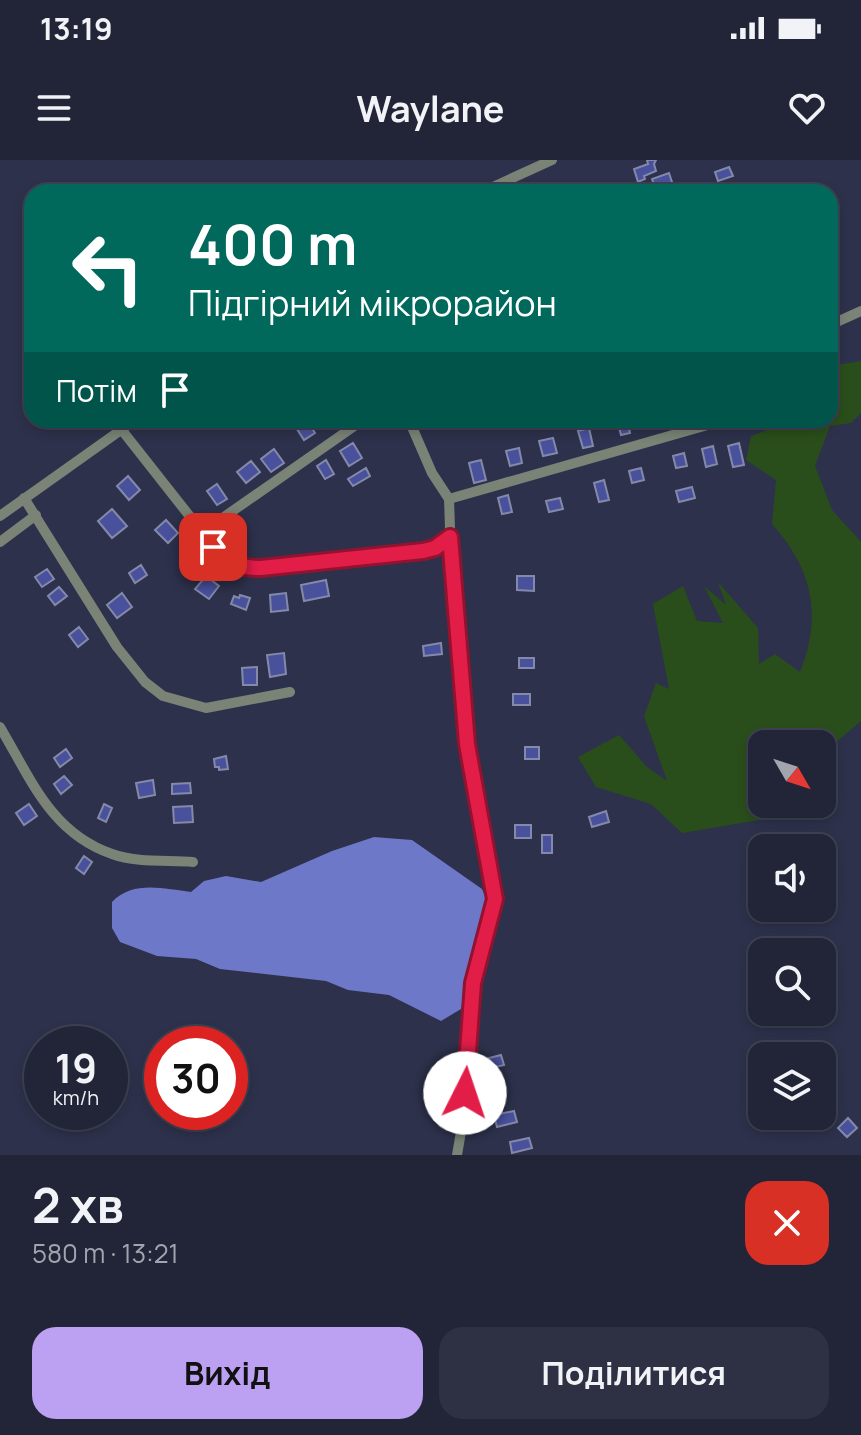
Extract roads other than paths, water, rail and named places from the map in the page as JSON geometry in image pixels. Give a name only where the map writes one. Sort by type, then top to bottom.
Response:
[{"type":"street","points":[[500,184],[552,160]]},
{"type":"street","points":[[838,321],[861,311]]},
{"type":"street","points":[[201,533],[352,428]]},
{"type":"street","points":[[412,428],[432,473],[449,499],[467,744],[495,899],[473,983],[463,1120],[457,1155]]},
{"type":"street","points":[[449,499],[697,428]]},
{"type":"street","points":[[0,516],[121,429],[225,561],[252,568],[423,551],[435,548],[450,537]]},
{"type":"street","points":[[24,498],[117,647],[145,682],[163,696],[206,708],[290,692]]},
{"type":"street","points":[[0,542],[36,515]]},
{"type":"street","points":[[0,727],[52,816],[83,840],[114,855],[193,862]]},
{"type":"water","points":[[374,837],[412,840],[482,889],[489,905],[461,1009],[441,1021],[389,995],[348,990],[326,981],[220,969],[196,959],[157,956],[120,942],[112,928],[112,902],[129,891],[160,888],[191,892],[204,881],[226,876],[261,882],[332,851]]}]
